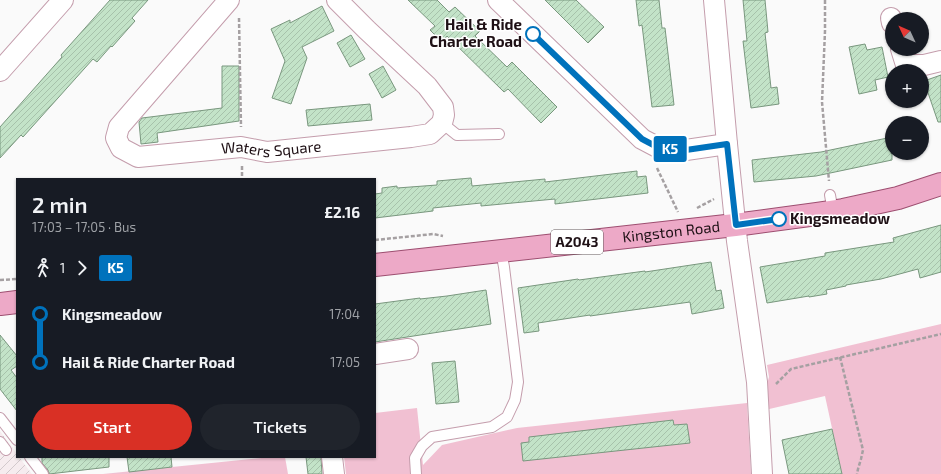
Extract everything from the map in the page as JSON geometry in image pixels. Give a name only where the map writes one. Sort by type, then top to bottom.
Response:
[{"type":"main road","name":"Kingston Road","points":[[376,265],[736,225],[831,204],[898,198],[941,184]]},
{"type":"main road","points":[[0,304],[16,302]]},
{"type":"street","points":[[0,71],[63,0]]},
{"type":"street","points":[[337,0],[427,86],[443,107],[444,116],[442,123]]},
{"type":"street","points":[[498,0],[642,139],[661,149],[686,150],[727,144]]},
{"type":"street","points":[[714,0],[736,225],[757,382],[762,474]]},
{"type":"street","name":"Waters Square","points":[[234,8],[119,127],[116,138],[121,148],[138,157],[241,147],[267,152],[430,134],[442,123]]},
{"type":"street","points":[[903,56],[906,65],[924,65],[941,61]]},
{"type":"street","points":[[376,354],[408,349]]},
{"type":"street","points":[[332,458],[334,474]]},
{"type":"lane","points":[[442,123],[458,135],[499,134]]},
{"type":"lane","points":[[416,474],[415,458],[422,446],[432,437],[492,427],[506,417],[515,400],[518,382],[501,251]]},
{"type":"lane","points":[[0,418],[16,439]]},
{"type":"lane","points":[[31,458],[43,474]]},
{"type":"path","points":[[825,0],[822,102],[831,204]]},
{"type":"path","points":[[234,8],[242,178]]},
{"type":"path","points":[[642,139],[665,183],[679,215]]},
{"type":"path","points":[[376,240],[433,234]]},
{"type":"path","points":[[0,280],[16,279]]},
{"type":"path","points":[[757,382],[777,384],[791,369],[941,334]]},
{"type":"path","points":[[840,357],[863,450],[858,474]]},
{"type":"shaded area","points":[[941,324],[941,474],[842,474],[825,396],[765,410],[765,391],[769,377],[767,365]]},
{"type":"shaded area","points":[[747,403],[751,474],[346,474],[344,458],[376,458],[376,413],[417,408],[423,465],[442,445],[517,428]]},
{"type":"shaded area","points":[[0,431],[16,453],[16,458],[20,458],[32,474],[0,474]]},
{"type":"shaded area","points":[[262,458],[285,458],[288,474],[103,474]]},
{"type":"building","points":[[110,0],[148,0],[132,18],[135,21],[112,47],[111,46],[97,62],[93,59],[23,137],[21,135],[0,158],[0,127]]},
{"type":"building","points":[[408,0],[437,0],[449,12],[455,7],[480,31],[475,36],[507,67],[512,62],[557,107],[541,123],[508,89],[504,92],[447,36],[442,42],[430,30],[435,26]]},
{"type":"building","points":[[545,0],[576,0],[604,27],[588,43]]},
{"type":"building","points":[[636,0],[659,0],[662,28],[665,28],[674,105],[652,107],[642,25],[639,26]]},
{"type":"building","points":[[743,0],[765,0],[768,32],[765,33],[771,88],[777,87],[779,104],[751,108],[743,41],[747,41]]},
{"type":"building","points":[[322,6],[334,31],[302,47],[307,58],[291,104],[272,98],[285,61],[271,29],[290,20],[290,23]]},
{"type":"building","points":[[351,35],[365,59],[350,67],[337,43]]},
{"type":"building","points":[[865,44],[867,50],[882,47],[885,64],[885,78],[875,80],[877,90],[859,94],[849,47]]},
{"type":"building","points":[[222,66],[239,66],[239,121],[157,133],[158,142],[141,144],[139,122],[142,118],[222,108]]},
{"type":"building","points":[[383,66],[396,90],[382,98],[369,74]]},
{"type":"building","points":[[941,75],[941,122],[938,122],[929,96],[929,79]]},
{"type":"building","points":[[370,104],[372,120],[308,126],[306,110]]},
{"type":"building","points":[[885,138],[885,160],[892,160],[816,176],[754,182],[752,160],[821,152]]},
{"type":"building","points":[[637,171],[637,177],[646,176],[648,193],[555,204],[555,199],[481,206],[481,203],[433,208],[433,211],[376,218],[376,194],[382,193],[382,188],[437,185],[437,181],[471,178],[472,186],[545,179],[545,182]]},
{"type":"building","points":[[941,225],[941,272],[920,278],[918,269],[881,279],[826,290],[827,294],[767,303],[760,267],[825,256],[825,253],[894,242],[893,238]]},
{"type":"building","points":[[711,262],[716,291],[721,290],[724,308],[692,314],[690,302],[538,323],[539,331],[524,333],[518,288]]},
{"type":"building","points":[[486,290],[491,324],[376,342],[376,304]]},
{"type":"building","points":[[0,335],[16,355],[16,367],[11,370],[16,377],[16,410],[0,389]]},
{"type":"building","points":[[455,361],[459,402],[436,404],[432,363]]},
{"type":"building","points":[[673,420],[674,425],[687,424],[690,443],[523,461],[521,443],[529,442],[529,437]]},
{"type":"building","points":[[832,429],[842,474],[789,474],[782,440]]},
{"type":"building","points":[[42,458],[109,458],[109,467],[49,474],[48,470],[42,463]]},
{"type":"building","points":[[127,458],[171,458],[172,467],[129,472]]},
{"type":"building","points":[[306,458],[321,458],[322,474],[308,474]]},
{"type":"bus line","name":"K5","points":[[533,34],[642,139],[661,149],[686,150],[727,144],[736,225],[779,219]]},
{"type":"place","name":"Hail & Ride Charter Road","points":[[533,34]]},
{"type":"place","name":"Kingsmeadow","points":[[779,219]]}]
